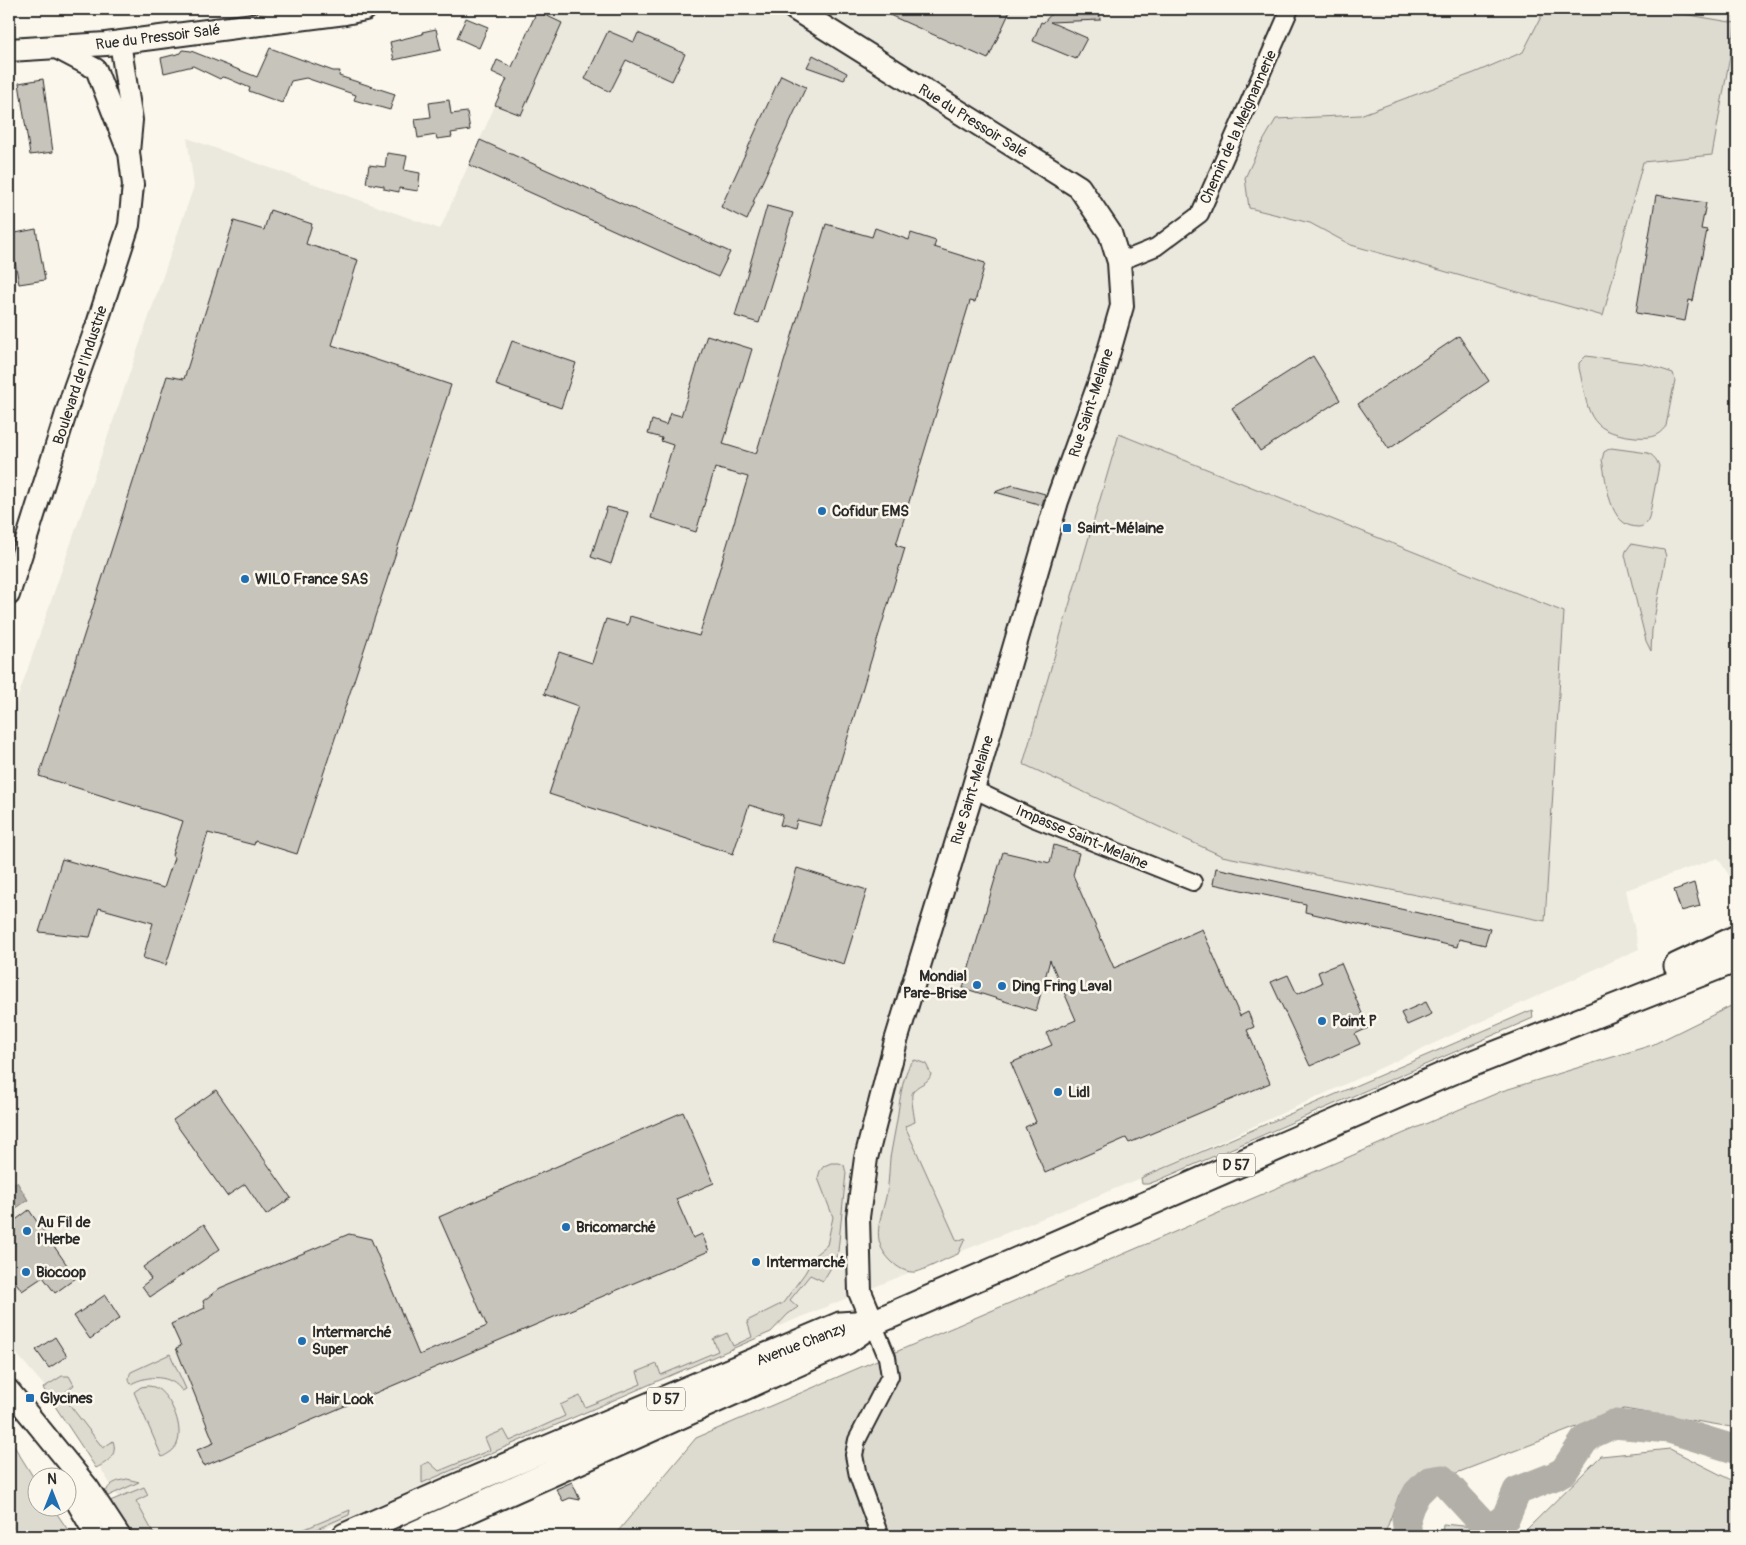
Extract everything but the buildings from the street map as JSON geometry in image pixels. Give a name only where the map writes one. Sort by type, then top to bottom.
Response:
[{"type":"main road","name":"Rue du Pressoir Salé","points":[[9,50],[113,43],[365,9]]},
{"type":"main road","name":"Rue du Pressoir Salé","points":[[795,9],[1079,187],[1110,233],[1119,262]]},
{"type":"main road","name":"Rue Saint-Melaine","points":[[873,1323],[860,1292],[858,1217],[866,1158],[896,1041],[973,789],[1057,502],[1101,379],[1122,306],[1119,262]]},
{"type":"main road","name":"D 57","points":[[873,1323],[1458,1069],[1737,938]]},
{"type":"main road","name":"D 57","points":[[1458,1069],[1737,959]]},
{"type":"main road","name":"Avenue Chanzy","points":[[345,1536],[840,1325],[873,1323]]},
{"type":"main road","name":"Avenue Chanzy","points":[[412,1536],[847,1341],[873,1323]]},
{"type":"street","name":"Chemin de la Meignannerie","points":[[1119,262],[1156,247],[1200,214],[1290,9]]},
{"type":"street","points":[[56,48],[96,70],[113,43]]},
{"type":"street","name":"Boulevard de l'Industrie","points":[[9,595],[74,388],[129,225],[133,185],[129,152],[132,120],[113,43]]},
{"type":"street","name":"Boulevard de l'Industrie","points":[[96,70],[129,152]]},
{"type":"street","name":"Impasse Saint-Melaine","points":[[973,789],[1034,818],[1192,882]]},
{"type":"street","points":[[873,1323],[886,1357],[890,1376],[857,1440],[854,1455],[858,1476],[880,1536]]},
{"type":"street","points":[[12,1394],[56,1468]]},
{"type":"street","points":[[12,1394],[88,1487],[120,1536]]},
{"type":"street","points":[[78,1504],[96,1536]]},
{"type":"shaded area","points":[[538,9],[1737,9],[1737,888],[1718,858],[1626,890],[1639,949],[1141,1178],[796,1319],[308,1536],[142,1536],[65,1410],[9,1345],[9,723],[194,186],[187,138],[440,229]]},
{"type":"shaded area","points":[[1545,9],[1654,9],[1736,23],[1712,155],[1643,162],[1603,316],[1351,245],[1310,223],[1249,208],[1245,178],[1258,150],[1276,119],[1360,115],[1474,73],[1523,52]]},
{"type":"shaded area","points":[[1586,356],[1646,364],[1673,373],[1675,380],[1666,426],[1663,430],[1652,436],[1635,437],[1607,430],[1598,424],[1588,407],[1579,368],[1579,363]]},
{"type":"shaded area","points":[[1119,434],[1564,612],[1545,921],[1222,856],[1023,764]]},
{"type":"shaded area","points":[[1611,448],[1648,453],[1654,457],[1659,466],[1650,515],[1647,522],[1641,527],[1628,525],[1620,520],[1611,502],[1602,460],[1604,452]]},
{"type":"shaded area","points":[[1631,544],[1664,550],[1666,556],[1652,630],[1651,651],[1646,641],[1625,555]]},
{"type":"shaded area","points":[[1737,1003],[1737,1428],[1624,1409],[1399,1495],[1384,1536],[614,1536],[696,1438],[1502,1091],[1652,1045]]},
{"type":"shaded area","points":[[1532,1010],[1533,1018],[1159,1180],[1142,1184],[1141,1178],[1145,1176]]},
{"type":"shaded area","points":[[915,1060],[926,1064],[931,1074],[930,1078],[916,1088],[912,1094],[915,1122],[905,1126],[957,1241],[965,1238],[966,1240],[958,1254],[913,1272],[906,1271],[892,1262],[880,1245],[879,1229],[887,1192],[890,1158],[902,1087],[907,1070]]},
{"type":"shaded area","points":[[831,1163],[844,1165],[846,1173],[838,1251],[835,1261],[823,1281],[810,1275],[790,1300],[798,1307],[788,1314],[771,1332],[422,1483],[422,1465],[429,1462],[439,1471],[490,1450],[485,1438],[504,1430],[510,1441],[565,1416],[560,1405],[580,1396],[585,1407],[641,1384],[637,1372],[657,1364],[661,1375],[718,1351],[713,1339],[727,1333],[733,1346],[752,1337],[747,1321],[783,1303],[805,1273],[815,1255],[827,1245],[833,1217],[818,1178],[824,1166]]},
{"type":"shaded area","points":[[17,1182],[28,1200],[9,1213],[9,1185]]},
{"type":"shaded area","points":[[170,1354],[186,1389],[182,1391],[172,1381],[158,1378],[130,1383],[131,1372]]},
{"type":"shaded area","points":[[62,1376],[69,1376],[74,1385],[62,1395],[103,1448],[113,1441],[114,1450],[111,1458],[96,1468],[43,1388]]},
{"type":"shaded area","points":[[147,1386],[158,1389],[163,1394],[172,1407],[178,1422],[179,1437],[176,1446],[171,1452],[162,1457],[134,1392],[141,1387]]},
{"type":"shaded area","points":[[9,1438],[28,1469],[28,1518],[60,1518],[72,1536],[9,1536]]},
{"type":"shaded area","points":[[1670,1449],[1737,1483],[1737,1536],[1442,1536],[1443,1524],[1524,1532],[1601,1456]]},
{"type":"shaded area","points":[[127,1479],[139,1482],[106,1497],[107,1489],[110,1486]]},
{"type":"shaded area","points":[[144,1487],[148,1495],[136,1501],[155,1536],[132,1536],[110,1501]]},
{"type":"shaded area","points":[[350,1510],[349,1515],[301,1536],[288,1536]]},
{"type":"waterway","points":[[1408,1536],[1406,1518],[1410,1506],[1417,1493],[1429,1481],[1442,1479],[1489,1530],[1506,1517],[1517,1491],[1564,1471],[1584,1441],[1592,1434],[1614,1424],[1669,1429],[1737,1450]]},
{"type":"place","name":"Cofidur EMS","points":[[822,511]]},
{"type":"place","name":"Saint-Mélaine","points":[[1067,528]]},
{"type":"place","name":"WILO France SAS","points":[[245,579]]},
{"type":"place","name":"Mondial Pare-Brise","points":[[977,985]]},
{"type":"place","name":"Ding Fring Laval","points":[[1002,986]]},
{"type":"place","name":"Point P","points":[[1322,1021]]},
{"type":"place","name":"Lidl","points":[[1058,1092]]},
{"type":"place","name":"Bricomarché","points":[[566,1227]]},
{"type":"place","name":"Au Fil de l'Herbe","points":[[27,1231]]},
{"type":"place","name":"Intermarché","points":[[756,1262]]},
{"type":"place","name":"Biocoop","points":[[26,1272]]},
{"type":"place","name":"Intermarché Super","points":[[302,1341]]},
{"type":"place","name":"Glycines","points":[[30,1398]]},
{"type":"place","name":"Hair Look","points":[[305,1399]]}]
